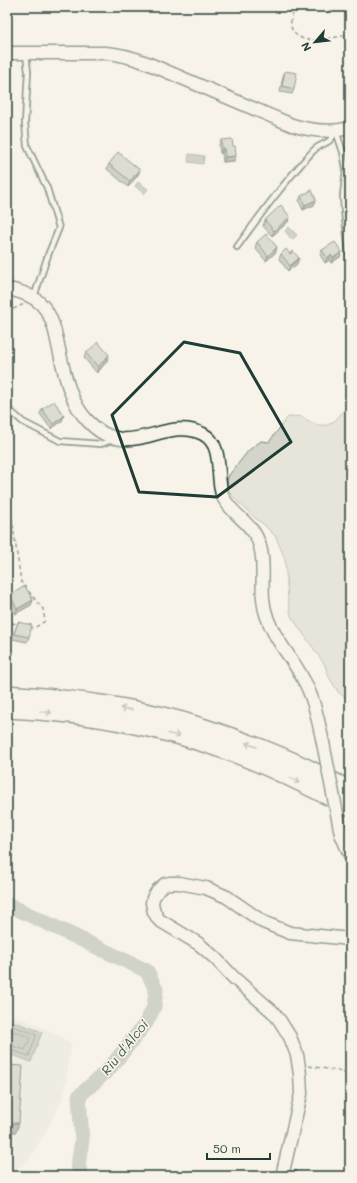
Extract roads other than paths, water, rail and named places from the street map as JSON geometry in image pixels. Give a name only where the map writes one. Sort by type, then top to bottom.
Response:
[{"type":"highway","points":[[7,694],[108,705],[152,714],[198,726],[274,754],[350,790]]},
{"type":"highway","points":[[7,709],[74,715],[130,724],[182,737],[245,758],[296,780],[350,807]]},
{"type":"street","points":[[7,53],[119,54],[147,63],[292,125],[312,130],[336,131],[350,128]]},
{"type":"street","points":[[7,289],[22,292],[34,298],[48,313],[53,324],[70,392],[80,412],[87,421],[97,429],[106,435],[115,438],[136,439],[181,429],[197,431],[205,434],[211,440],[217,455],[222,495],[226,502],[255,534],[262,552],[264,606],[266,617],[279,641],[296,666],[310,693],[316,711],[341,834],[350,855]]},
{"type":"street","points":[[283,1171],[299,1103],[301,1084],[299,1065],[290,1037],[273,1012],[234,978],[215,958],[199,944],[159,920],[154,912],[153,898],[161,886],[170,882],[180,882],[217,892],[227,897],[263,922],[290,933],[350,939]]},
{"type":"lane","points":[[26,52],[28,72],[25,123],[27,146],[47,188],[59,228],[48,255],[34,298]]},
{"type":"lane","points":[[237,248],[273,199],[314,149],[333,139],[336,131]]},
{"type":"lane","points":[[336,131],[343,152],[346,169],[343,196],[350,261]]},
{"type":"lane","points":[[7,408],[23,422],[60,441],[101,444],[115,438]]},
{"type":"water","points":[[189,154],[204,156],[203,164],[188,162]]},
{"type":"water","points":[[138,182],[148,189],[144,194],[135,186]]},
{"type":"water","points":[[289,227],[297,235],[292,240],[285,231]]},
{"type":"water","points":[[7,1019],[42,1032],[31,1062],[7,1053]]},
{"type":"waterway","name":"Riu d'Alcoi","points":[[7,904],[147,971],[156,990],[154,1007],[146,1023],[109,1069],[79,1096],[82,1140],[78,1166],[82,1176]]}]
